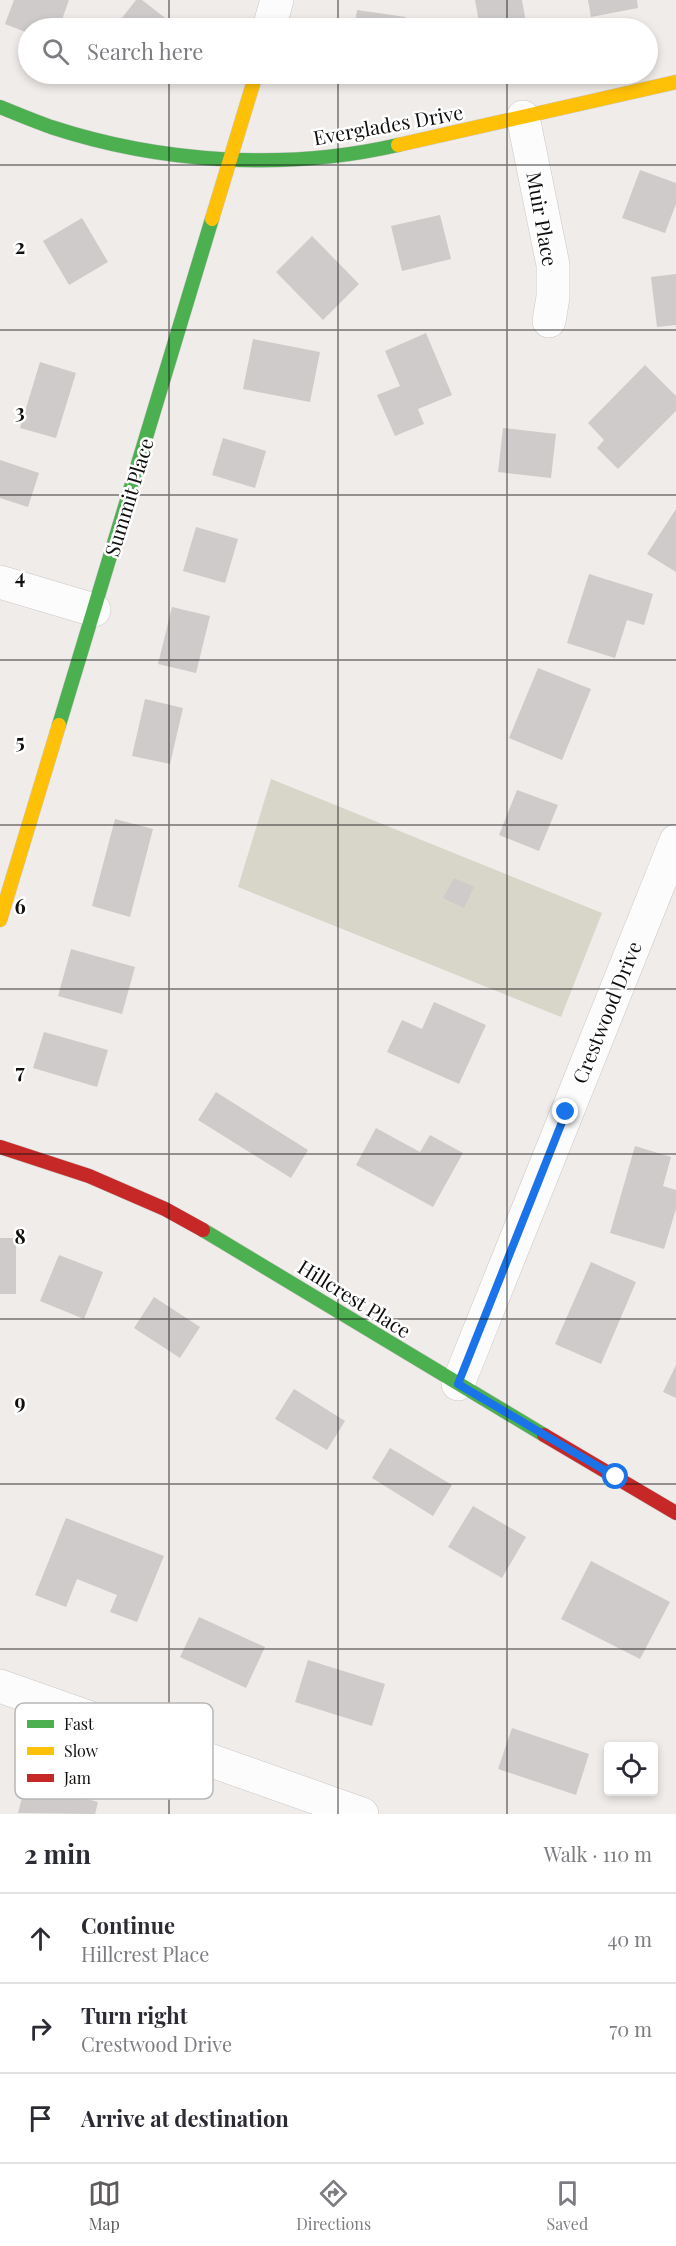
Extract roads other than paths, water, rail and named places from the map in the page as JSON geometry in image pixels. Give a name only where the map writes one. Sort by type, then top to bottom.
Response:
[{"type":"street","points":[[272,18],[277,0]]},
{"type":"street","name":"Everglades Drive","points":[[0,107],[52,127],[165,154],[230,159],[313,158],[387,148],[676,82]]},
{"type":"street","name":"Summit Place","points":[[0,920],[253,84]]},
{"type":"street","name":"Muir Place","points":[[523,117],[553,265],[553,297],[549,321]]},
{"type":"street","points":[[0,582],[94,610]]},
{"type":"street","name":"Crestwood Drive","points":[[458,1384],[673,858]]},
{"type":"street","name":"Hillcrest Place","points":[[0,1147],[89,1176],[165,1209],[229,1244],[458,1384],[676,1513]]},
{"type":"street","points":[[0,1686],[48,1703]]},
{"type":"street","points":[[213,1761],[362,1814]]}]
